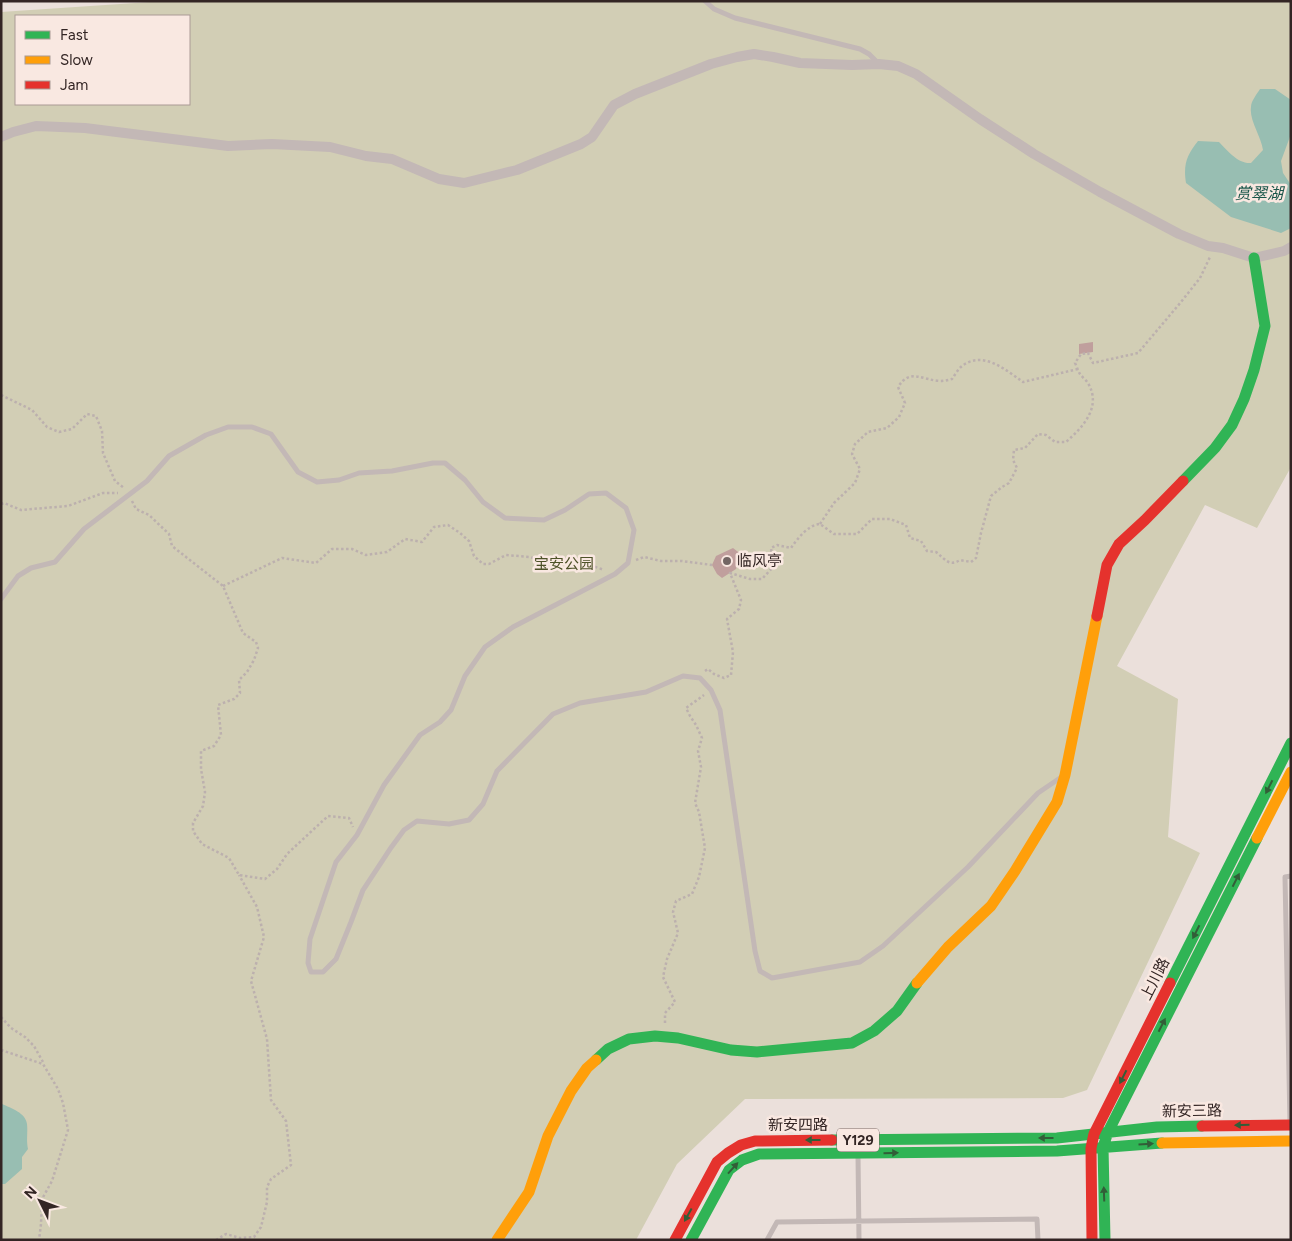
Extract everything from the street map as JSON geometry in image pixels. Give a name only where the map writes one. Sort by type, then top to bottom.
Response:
[{"type":"main road","points":[[497,1240],[529,1192],[548,1136],[571,1091],[587,1068],[608,1049],[629,1039],[655,1036],[678,1038],[731,1050],[756,1052],[852,1043],[874,1031],[897,1011],[920,979],[948,947],[991,906],[1015,872],[1057,802],[1065,775],[1107,565],[1119,544],[1215,448],[1232,425],[1244,399],[1254,370],[1265,326],[1254,258]]},
{"type":"main road","name":"上川路","points":[[1105,1240],[1097,1148],[1094,1134],[1291,743]]},
{"type":"main road","name":"上川路","points":[[1092,1240],[1097,1148],[1108,1132],[1291,772]]},
{"type":"main road","name":"新安三路","points":[[1094,1134],[1157,1126],[1290,1125]]},
{"type":"main road","name":"新安四路","points":[[675,1240],[717,1162],[741,1145],[755,1140],[1057,1138],[1094,1134]]},
{"type":"main road","name":"Y129","points":[[1097,1148],[1156,1143],[1291,1142]]},
{"type":"main road","name":"新安四路","points":[[691,1240],[729,1170],[747,1156],[758,1154],[1057,1151],[1097,1148]]},
{"type":"street","points":[[1,137],[36,126],[85,128],[228,146],[272,144],[330,147],[366,156],[392,159],[439,179],[464,183],[517,170],[581,144],[592,137],[614,106],[635,94],[711,64],[754,54],[800,63],[879,64],[898,66],[916,74],[1034,154],[1179,234],[1208,246],[1254,258],[1284,251],[1291,247]]},
{"type":"lane","points":[[705,1],[714,10],[735,18],[860,50],[869,54],[879,64]]},
{"type":"lane","points":[[1,599],[18,576],[31,568],[55,562],[84,529],[147,481],[169,456],[206,435],[228,427],[252,427],[271,434],[298,472],[317,482],[339,480],[359,473],[392,471],[433,463],[445,463],[465,480],[483,502],[505,518],[544,520],[565,510],[590,494],[606,493],[626,508],[634,530],[628,562],[615,574],[513,627],[485,647],[465,676],[451,710],[440,722],[420,735],[384,785],[357,835],[336,862],[310,939],[308,963],[310,972],[324,972],[336,959],[363,890],[404,830],[417,821],[449,824],[469,820],[483,804],[497,771],[553,714],[580,703],[646,692],[683,676],[700,678],[711,690],[720,710],[755,951],[760,971],[772,978],[860,962],[883,946],[968,867],[1038,793],[1065,775]]},
{"type":"lane","points":[[1290,1125],[1285,877],[1291,876]]},
{"type":"lane","points":[[858,1153],[859,1240]]},
{"type":"lane","points":[[767,1240],[777,1222],[1037,1219],[1038,1240]]},
{"type":"path","points":[[665,1037],[665,1013],[675,1002],[663,977],[667,959],[678,933],[674,912],[676,901],[692,894],[699,877],[705,848],[699,812],[695,803],[701,767],[698,751],[702,738],[686,708],[705,694],[704,671],[708,669],[724,678],[730,675],[733,652],[727,619],[739,609],[741,600],[730,572],[750,579],[762,579],[772,567],[771,548],[777,545],[791,548],[798,537],[815,524],[820,524],[834,534],[857,534],[872,519],[890,519],[906,525],[910,538],[921,541],[927,551],[936,552],[948,562],[955,563],[960,560],[971,562],[976,558],[991,496],[1009,483],[1017,468],[1013,460],[1014,450],[1025,448],[1038,434],[1046,435],[1055,442],[1066,442],[1090,416],[1093,396],[1088,383],[1079,373],[1075,363],[1081,354],[1088,353],[1093,363],[1138,353],[1200,278],[1216,247]]},
{"type":"path","points":[[820,524],[834,503],[855,483],[860,469],[852,454],[855,444],[868,432],[887,428],[899,417],[905,403],[898,387],[902,380],[910,376],[941,381],[952,379],[961,366],[974,360],[987,360],[1000,366],[1023,382],[1078,369]]},
{"type":"path","points":[[1,395],[32,410],[46,427],[59,432],[72,429],[87,414],[96,416],[102,431],[103,453],[115,481],[130,493],[136,509],[149,515],[169,534],[172,546],[223,586],[243,633],[256,642],[258,648],[254,660],[240,680],[240,693],[234,699],[218,705],[221,735],[214,746],[201,752],[201,769],[205,792],[203,806],[193,824],[193,831],[202,844],[229,858],[257,907],[264,937],[251,981],[267,1039],[271,1100],[286,1121],[291,1165],[271,1179],[267,1188],[267,1202],[261,1227],[254,1236],[240,1238],[226,1234],[216,1240]]},
{"type":"path","points":[[1,504],[4,503],[21,510],[68,506],[103,493],[130,493]]},
{"type":"path","points":[[223,586],[282,558],[316,563],[332,549],[352,549],[366,555],[387,552],[405,539],[422,542],[434,528],[448,525],[470,541],[474,556],[483,564],[489,564],[506,555],[530,557],[546,562],[570,562],[593,566],[615,574]]},
{"type":"path","points":[[628,562],[644,557],[661,561],[682,561],[712,565]]},
{"type":"path","points":[[239,875],[265,879],[277,869],[287,854],[328,816],[349,818],[357,835]]},
{"type":"path","points":[[1,1016],[10,1028],[25,1037],[34,1046],[58,1089],[63,1103],[68,1130],[52,1181],[42,1199],[39,1240]]},
{"type":"path","points":[[1,1050],[43,1064]]},
{"type":"green space","name":"宝安公园","points":[[165,1],[1291,1],[1291,467],[1257,528],[1205,505],[1117,666],[1178,699],[1168,837],[1200,853],[1087,1090],[1063,1098],[745,1099],[677,1164],[636,1240],[1,1240],[1,12]]},
{"type":"water","name":"赏翠湖","points":[[1260,89],[1275,89],[1291,100],[1291,134],[1281,161],[1283,173],[1291,185],[1291,228],[1281,233],[1231,217],[1186,183],[1185,170],[1187,160],[1198,141],[1219,142],[1234,156],[1246,163],[1251,163],[1263,150],[1251,112],[1252,102]]},
{"type":"water","points":[[1,1101],[2,1104],[18,1111],[24,1117],[27,1127],[28,1149],[22,1157],[22,1169],[5,1184],[1,1184]]},
{"type":"building","points":[[1093,342],[1093,352],[1079,354],[1079,344]]},
{"type":"building","name":"临风亭","points":[[733,548],[742,555],[736,569],[722,578],[717,574],[712,565],[716,556]]},
{"type":"traffic: fast","points":[[1183,481],[1215,448],[1232,425],[1254,370],[1265,326],[1254,258]]},
{"type":"traffic: fast","points":[[1170,983],[1291,743]]},
{"type":"traffic: fast","points":[[1105,1240],[1103,1147],[1108,1132],[1257,838]]},
{"type":"traffic: fast","points":[[596,1060],[608,1049],[629,1039],[655,1036],[678,1038],[731,1050],[757,1052],[852,1043],[874,1031],[897,1011],[917,983]]},
{"type":"traffic: fast","points":[[832,1140],[1057,1138],[1157,1127],[1202,1126]]},
{"type":"traffic: fast","points":[[691,1240],[729,1170],[742,1160],[759,1154],[1057,1151],[1162,1143]]},
{"type":"traffic: slow","points":[[917,983],[948,947],[991,906],[1015,871],[1057,802],[1065,775],[1097,616]]},
{"type":"traffic: slow","points":[[1257,838],[1291,772]]},
{"type":"traffic: slow","points":[[497,1240],[529,1192],[548,1136],[571,1091],[587,1068],[596,1060]]},
{"type":"traffic: slow","points":[[1162,1143],[1291,1141]]},
{"type":"traffic: jam","points":[[1097,616],[1107,565],[1119,544],[1183,481]]},
{"type":"traffic: jam","points":[[1092,1240],[1091,1148],[1094,1134],[1170,983]]},
{"type":"traffic: jam","points":[[1202,1126],[1291,1125]]},
{"type":"traffic: jam","points":[[675,1240],[717,1162],[728,1153],[741,1145],[755,1141],[832,1140]]},
{"type":"place","name":"临风亭","points":[[727,561]]}]
